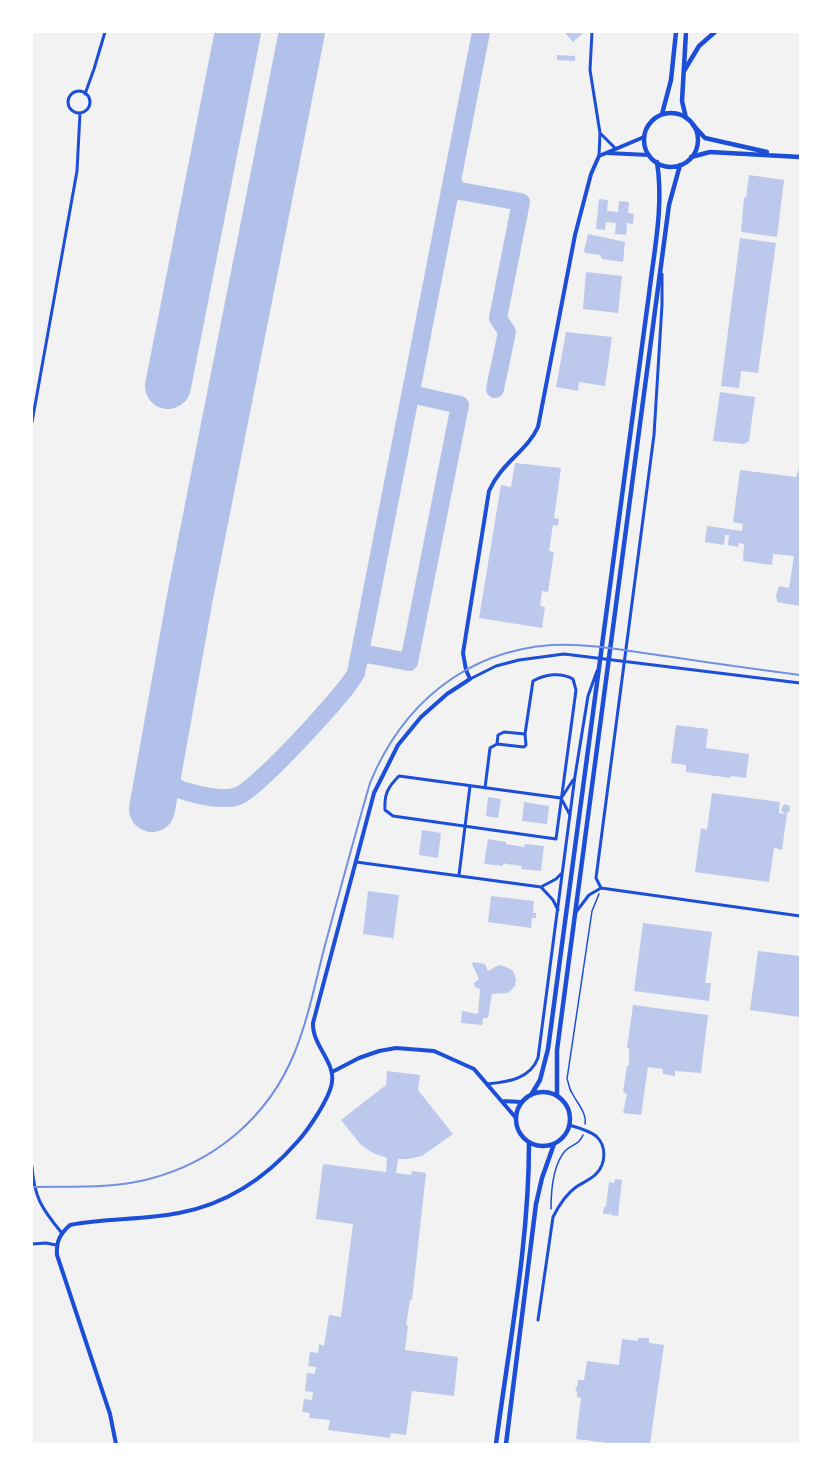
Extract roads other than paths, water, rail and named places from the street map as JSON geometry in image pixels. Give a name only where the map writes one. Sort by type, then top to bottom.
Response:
[{"type":"main road","points":[[662,114],[671,80],[676,32]]},
{"type":"main road","points":[[686,32],[682,101],[686,117],[693,125],[705,138],[711,140],[801,158]]},
{"type":"main road","points":[[683,74],[691,56],[715,32]]},
{"type":"main road","points":[[686,117],[670,113],[662,114],[650,123],[644,137],[649,154],[657,162],[672,166],[680,165],[692,157],[710,152],[782,155]]},
{"type":"main road","points":[[692,157],[698,141],[693,125]]},
{"type":"main road","points":[[554,1144],[542,1146],[529,1143],[519,1132],[516,1118],[522,1102],[531,1095],[540,1080],[548,1049],[651,283],[660,201],[657,162]]},
{"type":"main road","points":[[506,1444],[536,1204],[554,1144],[565,1134],[569,1125],[568,1109],[558,1096],[557,1050],[662,272],[669,205],[680,165]]},
{"type":"main road","points":[[531,1095],[544,1092],[558,1096]]},
{"type":"main road","points":[[496,1444],[525,1225],[529,1184],[529,1143]]},
{"type":"street","points":[[85,94],[75,92],[68,99],[70,109],[80,113],[86,110],[89,104],[85,94],[105,32]]},
{"type":"street","points":[[470,679],[463,653],[489,491],[500,471],[534,435],[538,427],[575,235],[591,174],[599,156],[600,133],[590,70],[592,32]]},
{"type":"street","points":[[32,422],[78,171],[80,113]]},
{"type":"street","points":[[600,133],[615,148]]},
{"type":"street","points":[[599,156],[644,137]]},
{"type":"street","points":[[606,153],[649,154]]},
{"type":"street","points":[[601,888],[596,878],[654,435],[662,272]]},
{"type":"street","points":[[116,1444],[110,1414],[57,1255],[56,1245],[62,1232],[70,1225],[179,1213],[234,1193],[255,1182],[279,1164],[308,1130],[331,1088],[332,1072],[313,1031],[355,862],[374,793],[398,745],[421,717],[447,694],[496,666],[519,660],[564,654],[801,683]]},
{"type":"street","points":[[487,1084],[520,1077],[534,1069],[538,1058],[575,776],[588,696],[599,667]]},
{"type":"street","points":[[485,788],[490,748],[497,744],[524,747],[526,745],[525,734],[533,681],[542,676],[565,674],[573,679],[576,690],[556,839],[393,816],[385,810],[384,797],[389,786],[399,777],[561,798]]},
{"type":"street","points":[[497,744],[498,735],[504,732],[525,734]]},
{"type":"street","points":[[561,798],[575,776]]},
{"type":"street","points":[[459,875],[470,786]]},
{"type":"street","points":[[561,798],[570,816]]},
{"type":"street","points":[[355,862],[541,887],[556,879],[563,872]]},
{"type":"street","points":[[541,887],[553,900],[558,910]]},
{"type":"street","points":[[575,913],[589,895],[601,888],[801,916]]},
{"type":"street","points":[[332,1072],[358,1058],[379,1051],[396,1048],[434,1051],[463,1062],[474,1069],[516,1118]]},
{"type":"street","points":[[501,1101],[522,1102]]},
{"type":"street","points":[[538,1320],[553,1217],[561,1202],[574,1188],[595,1175],[603,1165],[604,1153],[598,1138],[585,1129],[569,1125]]},
{"type":"street","points":[[32,1166],[34,1187],[42,1208],[62,1232]]},
{"type":"street","points":[[32,1244],[56,1245]]},
{"type":"railway","points":[[32,1187],[106,1186],[149,1179],[173,1171],[217,1149],[237,1134],[270,1098],[283,1077],[299,1041],[370,783],[383,755],[400,729],[440,687],[491,658],[521,649],[552,645],[608,648],[800,675]]}]
